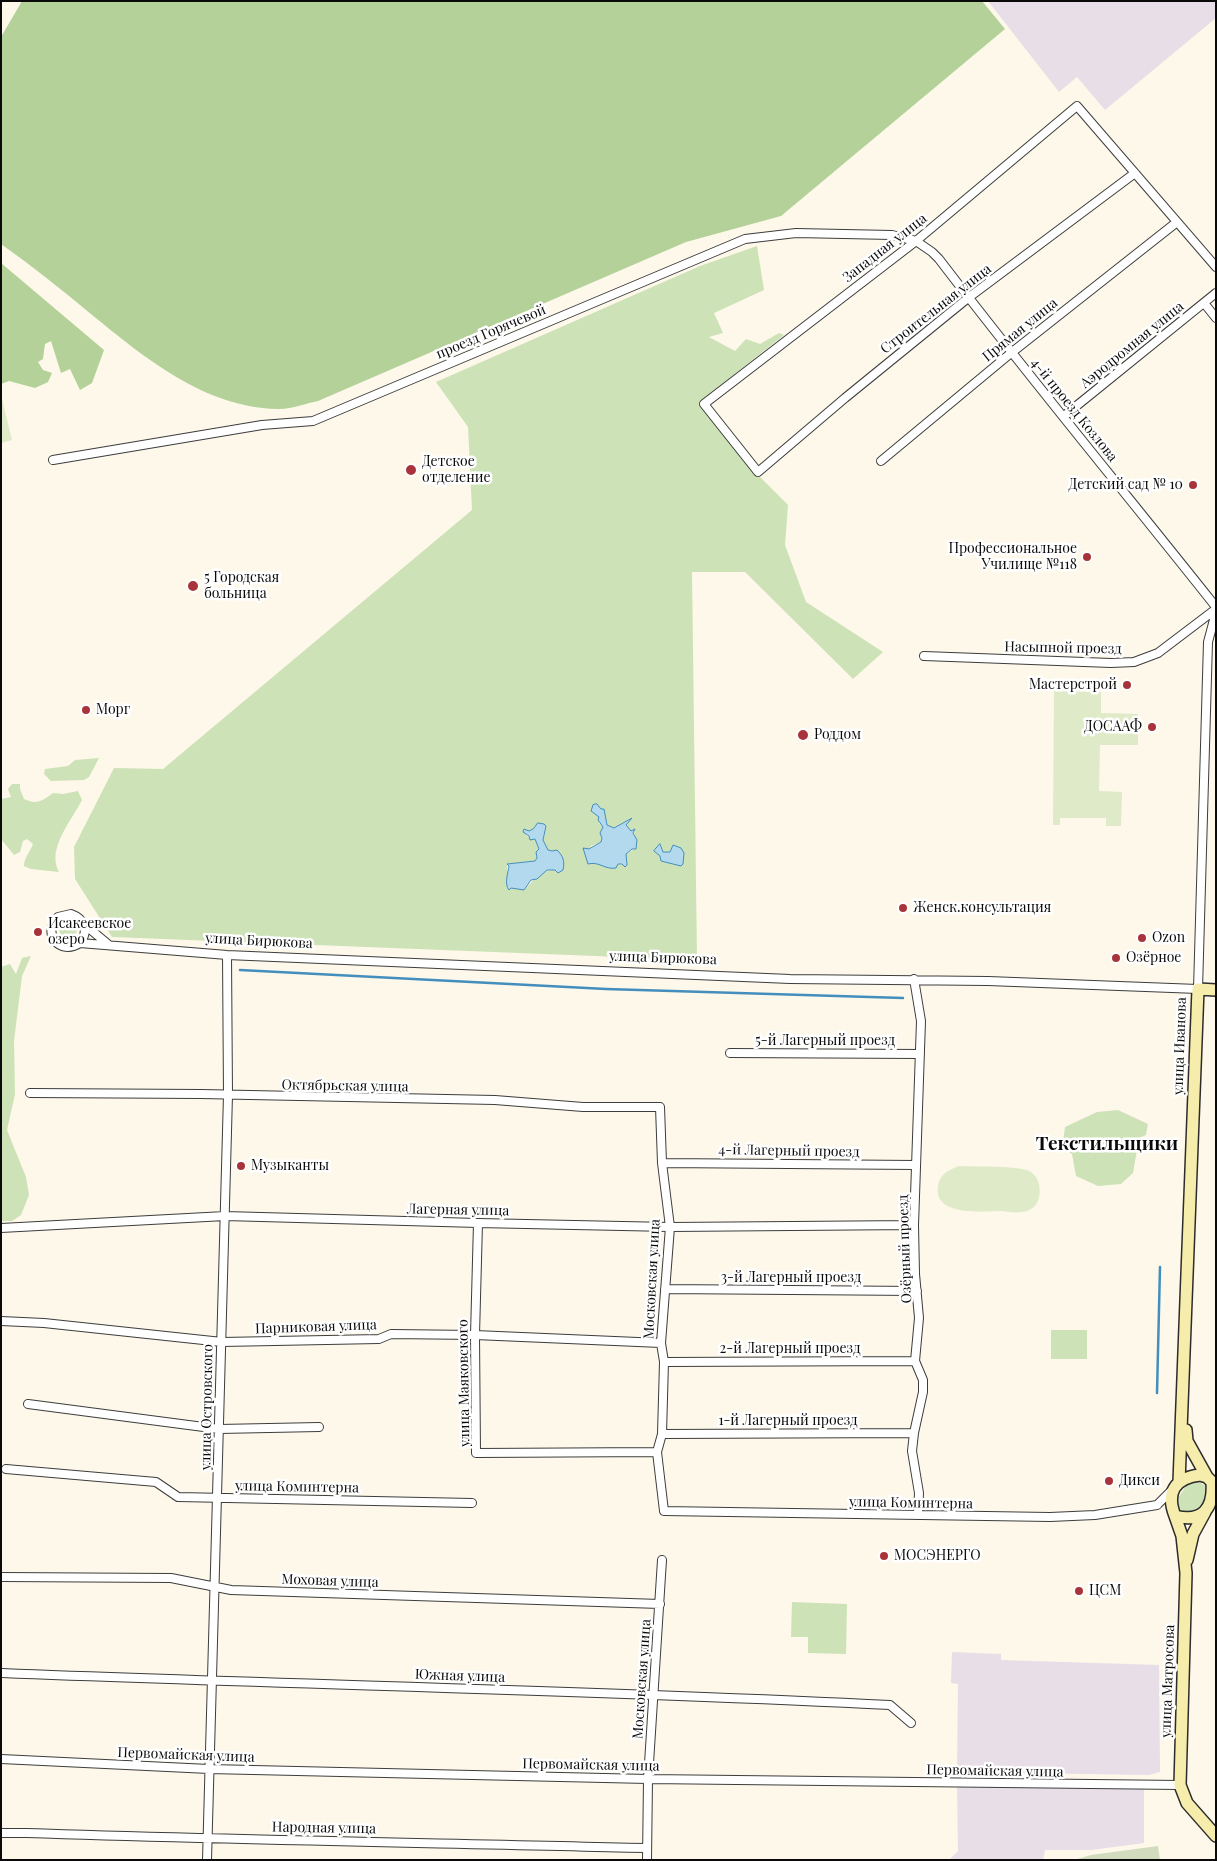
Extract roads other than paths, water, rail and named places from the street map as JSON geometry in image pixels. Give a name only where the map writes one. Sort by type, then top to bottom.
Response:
[{"type":"street","name":"Западная улица","points":[[758,472],[704,404],[916,241],[1077,106],[1134,173]]},
{"type":"street","points":[[1134,173],[1216,267]]},
{"type":"street","name":"Строительная улица","points":[[758,472],[968,298],[1134,173]]},
{"type":"street","name":"Прямая улица","points":[[881,461],[1011,353],[1177,222]]},
{"type":"street","name":"проезд Горячевой","points":[[53,460],[262,425],[313,421],[745,239],[796,233],[892,235],[916,241],[932,252]]},
{"type":"street","name":"4-й проезд Козлова","points":[[932,252],[1216,609]]},
{"type":"street","name":"Аэродромная улица","points":[[1064,416],[1216,293]]},
{"type":"street","points":[[1204,303],[1216,318]]},
{"type":"street","name":"Насыпной проезд","points":[[924,656],[1111,663],[1134,662],[1158,654],[1216,609]]},
{"type":"street","name":"улица Иванова","points":[[1177,1485],[1182,1412],[1198,988],[1208,642],[1216,609]]},
{"type":"street","name":"улица Бирюкова","points":[[110,946],[84,925],[77,916],[67,914],[58,917],[51,927],[54,940],[61,946],[69,948],[80,943],[110,946],[227,955],[790,978],[914,979],[1216,990]]},
{"type":"street","points":[[80,943],[85,933],[84,925]]},
{"type":"street","name":"улица Островского","points":[[207,1860],[228,1095],[227,955]]},
{"type":"street","name":"Озёрный проезд","points":[[914,979],[921,1021],[914,1225],[919,1318],[915,1362],[923,1380],[924,1392],[914,1433],[912,1452],[919,1493],[918,1515]]},
{"type":"street","name":"5-й Лагерный проезд","points":[[730,1053],[920,1054]]},
{"type":"street","name":"Октябрьская улица","points":[[30,1093],[495,1100],[583,1107],[660,1107]]},
{"type":"street","name":"Московская улица","points":[[660,1107],[662,1162],[670,1227],[661,1343],[664,1362],[662,1434],[657,1452],[664,1511]]},
{"type":"street","name":"4-й Лагерный проезд","points":[[662,1162],[916,1165]]},
{"type":"street","name":"Лагерная улица","points":[[1,1228],[225,1216],[670,1227],[914,1225]]},
{"type":"street","name":"улица Маяковского","points":[[478,1223],[475,1335],[476,1453],[657,1452]]},
{"type":"street","name":"3-й Лагерный проезд","points":[[665,1289],[917,1291]]},
{"type":"street","name":"Парниковая улица","points":[[1,1321],[44,1323],[222,1342],[379,1339],[391,1334],[475,1335],[661,1343]]},
{"type":"street","name":"2-й Лагерный проезд","points":[[664,1362],[915,1362]]},
{"type":"street","points":[[28,1404],[219,1429],[319,1427]]},
{"type":"street","points":[[1182,1412],[1187,1441],[1212,1481],[1212,1493],[1205,1512],[1193,1534],[1185,1569]]},
{"type":"street","name":"1-й Лагерный проезд","points":[[662,1434],[914,1433]]},
{"type":"street","name":"улица Коминтерна","points":[[6,1469],[156,1482],[178,1497],[472,1503]]},
{"type":"street","points":[[1212,1481],[1193,1476],[1177,1485],[1157,1505],[1175,1516],[1186,1519],[1198,1517],[1216,1506]]},
{"type":"street","points":[[1175,1516],[1170,1504],[1177,1485]]},
{"type":"street","name":"улица Коминтерна","points":[[664,1511],[1050,1518],[1095,1515],[1157,1505]]},
{"type":"street","name":"улица Матросова","points":[[1175,1516],[1182,1536],[1185,1569],[1180,1785],[1187,1803],[1194,1814],[1216,1836]]},
{"type":"street","name":"Московская улица","points":[[647,1860],[648,1779],[662,1560]]},
{"type":"street","name":"Моховая улица","points":[[1,1577],[171,1578],[231,1590],[660,1604]]},
{"type":"street","name":"Южная улица","points":[[2,1673],[212,1682],[654,1694],[890,1704],[911,1723]]},
{"type":"street","name":"Первомайская улица","points":[[1,1760],[209,1769],[648,1779],[1180,1785]]},
{"type":"street","name":"Народная улица","points":[[1,1833],[27,1832],[208,1839],[356,1840],[646,1848]]},
{"type":"water","points":[[597,804],[601,809],[604,809],[607,825],[614,828],[632,818],[626,825],[631,831],[635,829],[633,833],[637,840],[636,849],[632,849],[626,854],[627,865],[625,867],[622,864],[618,864],[616,868],[609,868],[592,863],[588,864],[583,848],[589,849],[601,842],[602,838],[600,833],[603,827],[598,820],[599,817],[591,811],[593,805]]},
{"type":"water","points":[[538,823],[546,826],[543,840],[548,850],[557,850],[561,854],[564,861],[563,870],[558,873],[555,870],[547,870],[537,879],[531,880],[524,890],[511,888],[509,890],[507,882],[509,866],[507,864],[535,861],[537,858],[536,852],[539,849],[535,839],[530,840],[529,836],[523,832],[524,829],[529,831],[533,829]]},
{"type":"water","points":[[660,844],[663,852],[670,852],[673,845],[681,848],[684,853],[683,864],[681,866],[661,861],[660,856],[654,851]]},
{"type":"waterway","points":[[240,970],[606,989],[903,998]]},
{"type":"waterway","points":[[1157,1393],[1160,1267]]},
{"type":"place","name":"Детское отделение","points":[[411,470]]},
{"type":"place","name":"Детский сад № 10","points":[[1193,485]]},
{"type":"place","name":"Профессиональное Училище №118","points":[[1087,557]]},
{"type":"place","name":"5 Городская больница","points":[[193,586]]},
{"type":"place","name":"Мастерстрой","points":[[1127,685]]},
{"type":"place","name":"Морг","points":[[86,710]]},
{"type":"place","name":"ДОСААФ","points":[[1152,727]]},
{"type":"place","name":"Роддом","points":[[803,735]]},
{"type":"place","name":"Женск.консультация","points":[[903,908]]},
{"type":"place","name":"Исакеевское озеро","points":[[38,932]]},
{"type":"place","name":"Ozon","points":[[1142,938]]},
{"type":"place","name":"Озёрное","points":[[1116,958]]},
{"type":"place","name":"Музыканты","points":[[241,1166]]},
{"type":"place","name":"Дикси","points":[[1109,1481]]},
{"type":"place","name":"МОСЭНЕРГО","points":[[884,1556]]},
{"type":"place","name":"ЦСМ","points":[[1079,1591]]},
{"type":"district","name":"Текстильщики","points":[[1107,1144]]}]
